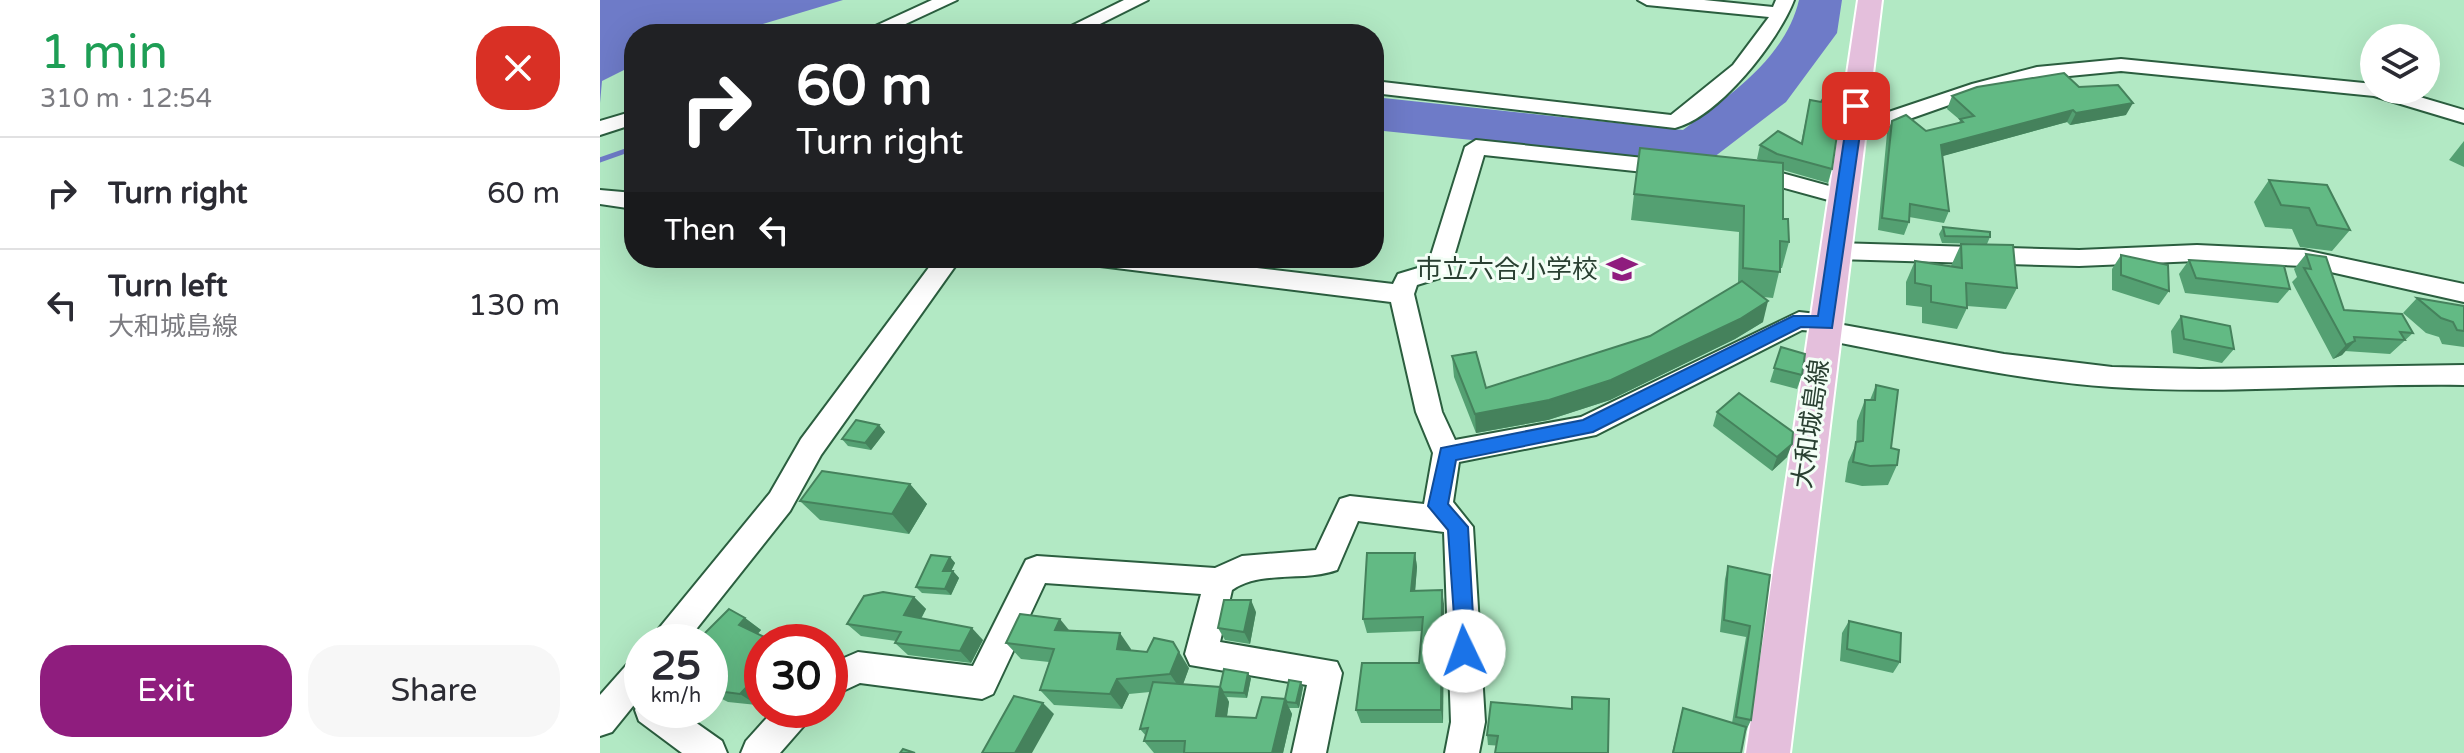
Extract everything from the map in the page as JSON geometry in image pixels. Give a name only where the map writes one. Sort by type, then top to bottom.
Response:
[{"type":"main road","name":"大和城島線","points":[[1768,753],[1870,0]]},
{"type":"street","points":[[892,24],[948,0]]},
{"type":"street","points":[[1087,24],[1139,0]]},
{"type":"street","points":[[1647,0],[1783,6]]},
{"type":"street","points":[[1384,88],[1576,117],[1675,122],[1736,78],[1783,6]]},
{"type":"street","points":[[1854,131],[1979,88],[2022,77],[2121,65],[2360,89]]},
{"type":"street","points":[[2421,104],[2464,117]]},
{"type":"street","points":[[1566,156],[1576,117]]},
{"type":"street","points":[[600,128],[624,120]]},
{"type":"street","points":[[1462,753],[1468,709],[1458,527],[1438,506],[1447,453],[1429,412],[1402,294],[1406,280],[1438,270],[1476,147],[1690,170]]},
{"type":"street","points":[[1729,171],[1737,168],[1843,197]]},
{"type":"street","points":[[600,197],[624,200]]},
{"type":"street","points":[[1836,251],[2079,258],[2197,253],[2304,258],[2464,293]]},
{"type":"street","points":[[682,624],[780,502],[811,447],[942,268]]},
{"type":"street","points":[[1184,268],[1402,294]]},
{"type":"street","points":[[1447,453],[1586,427],[1799,321],[2035,368],[2111,377],[2199,379],[2464,375]]},
{"type":"street","points":[[1309,753],[1326,673],[1201,654],[1219,582],[1232,570],[1313,565],[1326,561],[1350,508],[1451,520]]},
{"type":"street","points":[[848,672],[858,667],[982,683],[1037,569],[1219,582]]},
{"type":"street","points":[[676,728],[710,753]]},
{"type":"street","points":[[758,753],[780,728]]},
{"type":"water","points":[[600,0],[843,0],[763,24],[624,24],[624,70],[602,81],[600,103]]},
{"type":"water","points":[[1799,0],[1842,0],[1837,33],[1786,102],[1705,164],[1384,131],[1384,98],[1683,130],[1753,74],[1768,58],[1792,21]]},
{"type":"building","points":[[2064,73],[2079,87],[2118,85],[2133,103],[2076,113],[2073,110],[1941,145],[1949,211],[1910,204],[1909,222],[1882,218],[1892,121],[1906,115],[1926,131],[1963,122],[1960,119],[1974,116],[1952,96],[1977,87]]},
{"type":"building","points":[[1831,85],[1844,87],[1832,169],[1777,154],[1760,145],[1778,131],[1802,144],[1810,100],[1821,102]]},
{"type":"building","points":[[1640,148],[1783,163],[1783,219],[1788,219],[1789,242],[1780,241],[1780,272],[1743,268],[1744,206],[1634,194]]},
{"type":"building","points":[[2269,180],[2327,185],[2350,230],[2317,225],[2309,208],[2281,205]]},
{"type":"building","points":[[1943,227],[1990,232],[1990,237],[1945,236]]},
{"type":"building","points":[[1961,244],[2013,245],[2017,288],[1966,283],[1967,308],[1931,302],[1931,286],[1915,283],[1915,261],[1962,268]]},
{"type":"building","points":[[2306,254],[2326,257],[2344,310],[2402,314],[2413,333],[2400,332],[2405,340],[2354,337],[2355,341],[2346,345],[2304,268],[2311,269]]},
{"type":"building","points":[[2121,255],[2168,265],[2169,291],[2121,275]]},
{"type":"building","points":[[2189,260],[2284,266],[2290,289],[2196,278]]},
{"type":"building","points":[[1742,281],[1768,301],[1740,319],[1611,380],[1549,400],[1475,414],[1452,356],[1476,352],[1486,388],[1650,336]]},
{"type":"building","points":[[2417,298],[2464,306],[2464,331],[2457,330],[2453,322],[2441,318]]},
{"type":"building","points":[[2181,316],[2230,326],[2234,349],[2184,339]]},
{"type":"building","points":[[1781,347],[1805,354],[1802,375],[1774,368]]},
{"type":"building","points":[[1876,385],[1898,390],[1891,448],[1899,450],[1897,465],[1870,466],[1853,462],[1856,442],[1863,441],[1865,400],[1875,400]]},
{"type":"building","points":[[1739,393],[1793,432],[1792,444],[1777,457],[1717,412]]},
{"type":"building","points":[[856,420],[879,425],[865,443],[842,439]]},
{"type":"building","points":[[822,471],[910,484],[892,514],[800,501]]},
{"type":"building","points":[[1367,553],[1415,553],[1411,591],[1442,590],[1441,710],[1356,710],[1362,663],[1419,663],[1423,617],[1363,619]]},
{"type":"building","points":[[931,555],[950,557],[943,571],[953,571],[945,589],[916,587]]},
{"type":"building","points":[[1728,566],[1770,575],[1751,720],[1736,717],[1750,626],[1724,620]]},
{"type":"building","points":[[883,592],[914,597],[904,615],[972,628],[960,651],[895,643],[901,632],[847,624],[864,596]]},
{"type":"building","points":[[1224,600],[1251,600],[1244,632],[1218,628]]},
{"type":"building","points":[[729,609],[745,618],[739,625],[744,627],[744,690],[740,694],[728,692],[728,624],[714,624]]},
{"type":"building","points":[[1020,614],[1060,619],[1055,630],[1120,633],[1117,649],[1147,652],[1154,638],[1173,642],[1179,652],[1170,674],[1117,679],[1110,694],[1040,690],[1054,649],[1006,643]]},
{"type":"building","points":[[1849,621],[1901,633],[1900,662],[1847,649]]},
{"type":"building","points":[[1224,669],[1248,673],[1244,693],[1223,692],[1220,687]]},
{"type":"building","points":[[1289,680],[1301,682],[1296,703],[1285,699]]},
{"type":"building","points":[[1153,682],[1220,687],[1216,716],[1256,718],[1262,697],[1285,699],[1272,753],[1184,753],[1185,741],[1144,741],[1148,728],[1140,729]]},
{"type":"building","points":[[1014,696],[1043,703],[1015,753],[982,753]]},
{"type":"building","points":[[1572,697],[1609,699],[1608,753],[1495,753],[1498,736],[1487,735],[1491,702],[1572,709]]},
{"type":"building","points":[[1683,708],[1746,727],[1741,753],[1673,753]]},
{"type":"waterway","points":[[600,160],[624,152]]},
{"type":"place","name":"市立六合小学校","points":[[1622,269]]},
{"type":"route","points":[[1464,651],[1458,527],[1438,506],[1447,453],[1586,427],[1799,321],[1826,323],[1856,106]]}]
